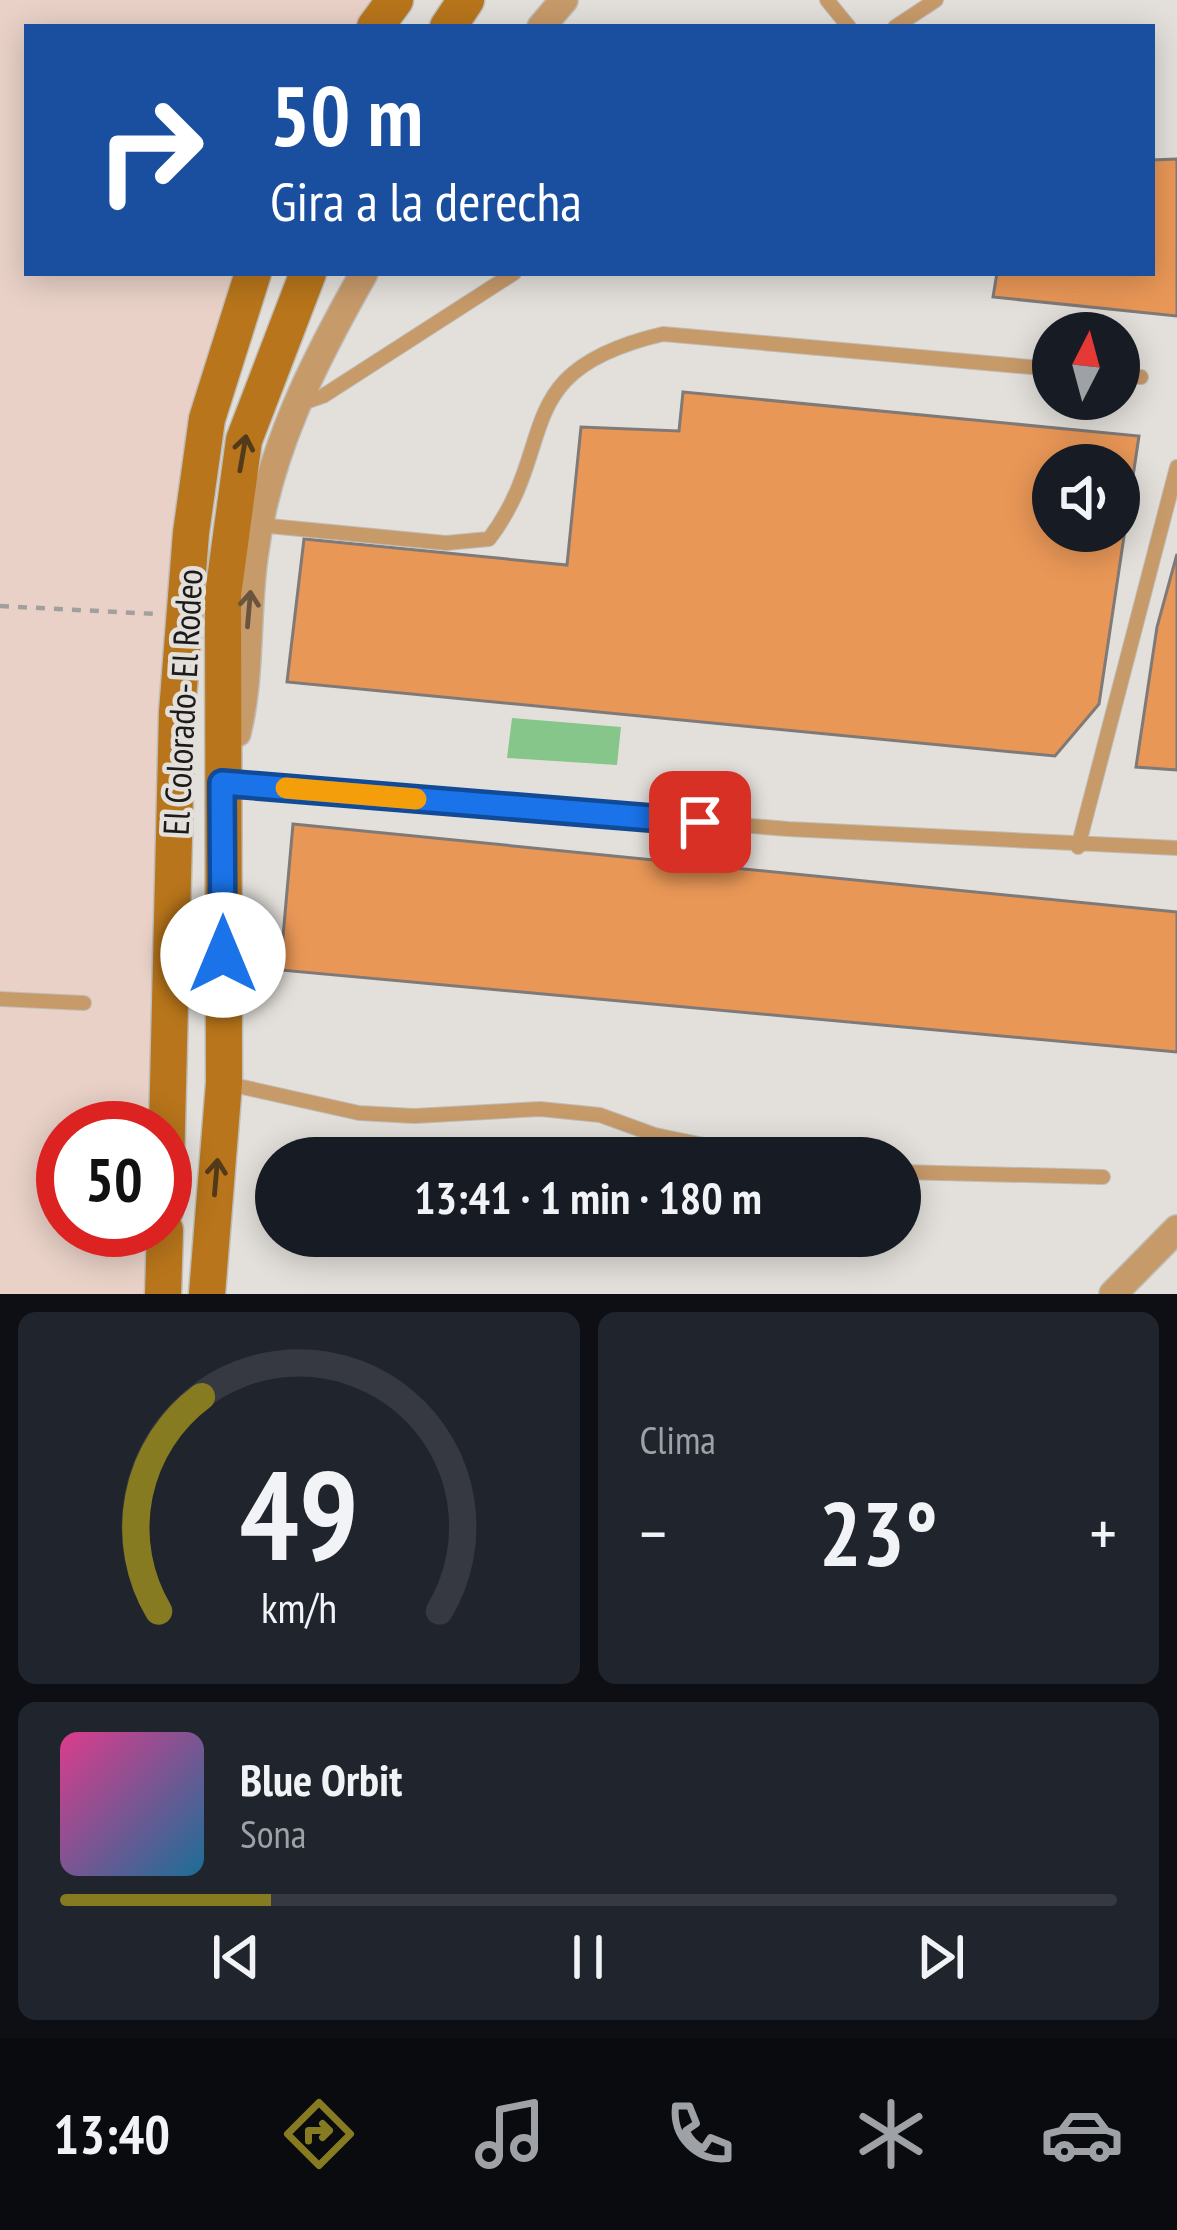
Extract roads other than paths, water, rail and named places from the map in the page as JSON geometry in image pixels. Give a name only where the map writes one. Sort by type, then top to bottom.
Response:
[{"type":"main road","name":"El Colorado- El Rodeo","points":[[169,1101],[184,616],[206,419],[252,276]]},
{"type":"main road","name":"El Colorado- El Rodeo","points":[[207,1294],[224,1083],[223,595],[244,440],[288,313],[306,276]]},
{"type":"main road","points":[[163,1294],[164,1257]]},
{"type":"street","points":[[544,24],[564,0]]},
{"type":"street","points":[[222,773],[239,729],[259,525],[296,406],[362,276]]},
{"type":"street","points":[[1113,1294],[1177,1229]]},
{"type":"lane","points":[[827,0],[847,24]]},
{"type":"lane","points":[[900,24],[936,0]]},
{"type":"lane","points":[[296,406],[323,396],[509,276]]},
{"type":"lane","points":[[259,525],[446,543],[489,539],[507,516],[546,399],[562,382],[624,343],[663,334],[1032,367]]},
{"type":"lane","points":[[1078,847],[1177,467]]},
{"type":"lane","points":[[222,773],[1078,847],[1177,848]]},
{"type":"lane","points":[[0,999],[84,1003]]},
{"type":"lane","points":[[224,1083],[359,1113],[540,1109],[601,1115],[660,1137]]},
{"type":"lane","points":[[921,1173],[1103,1177]]}]
